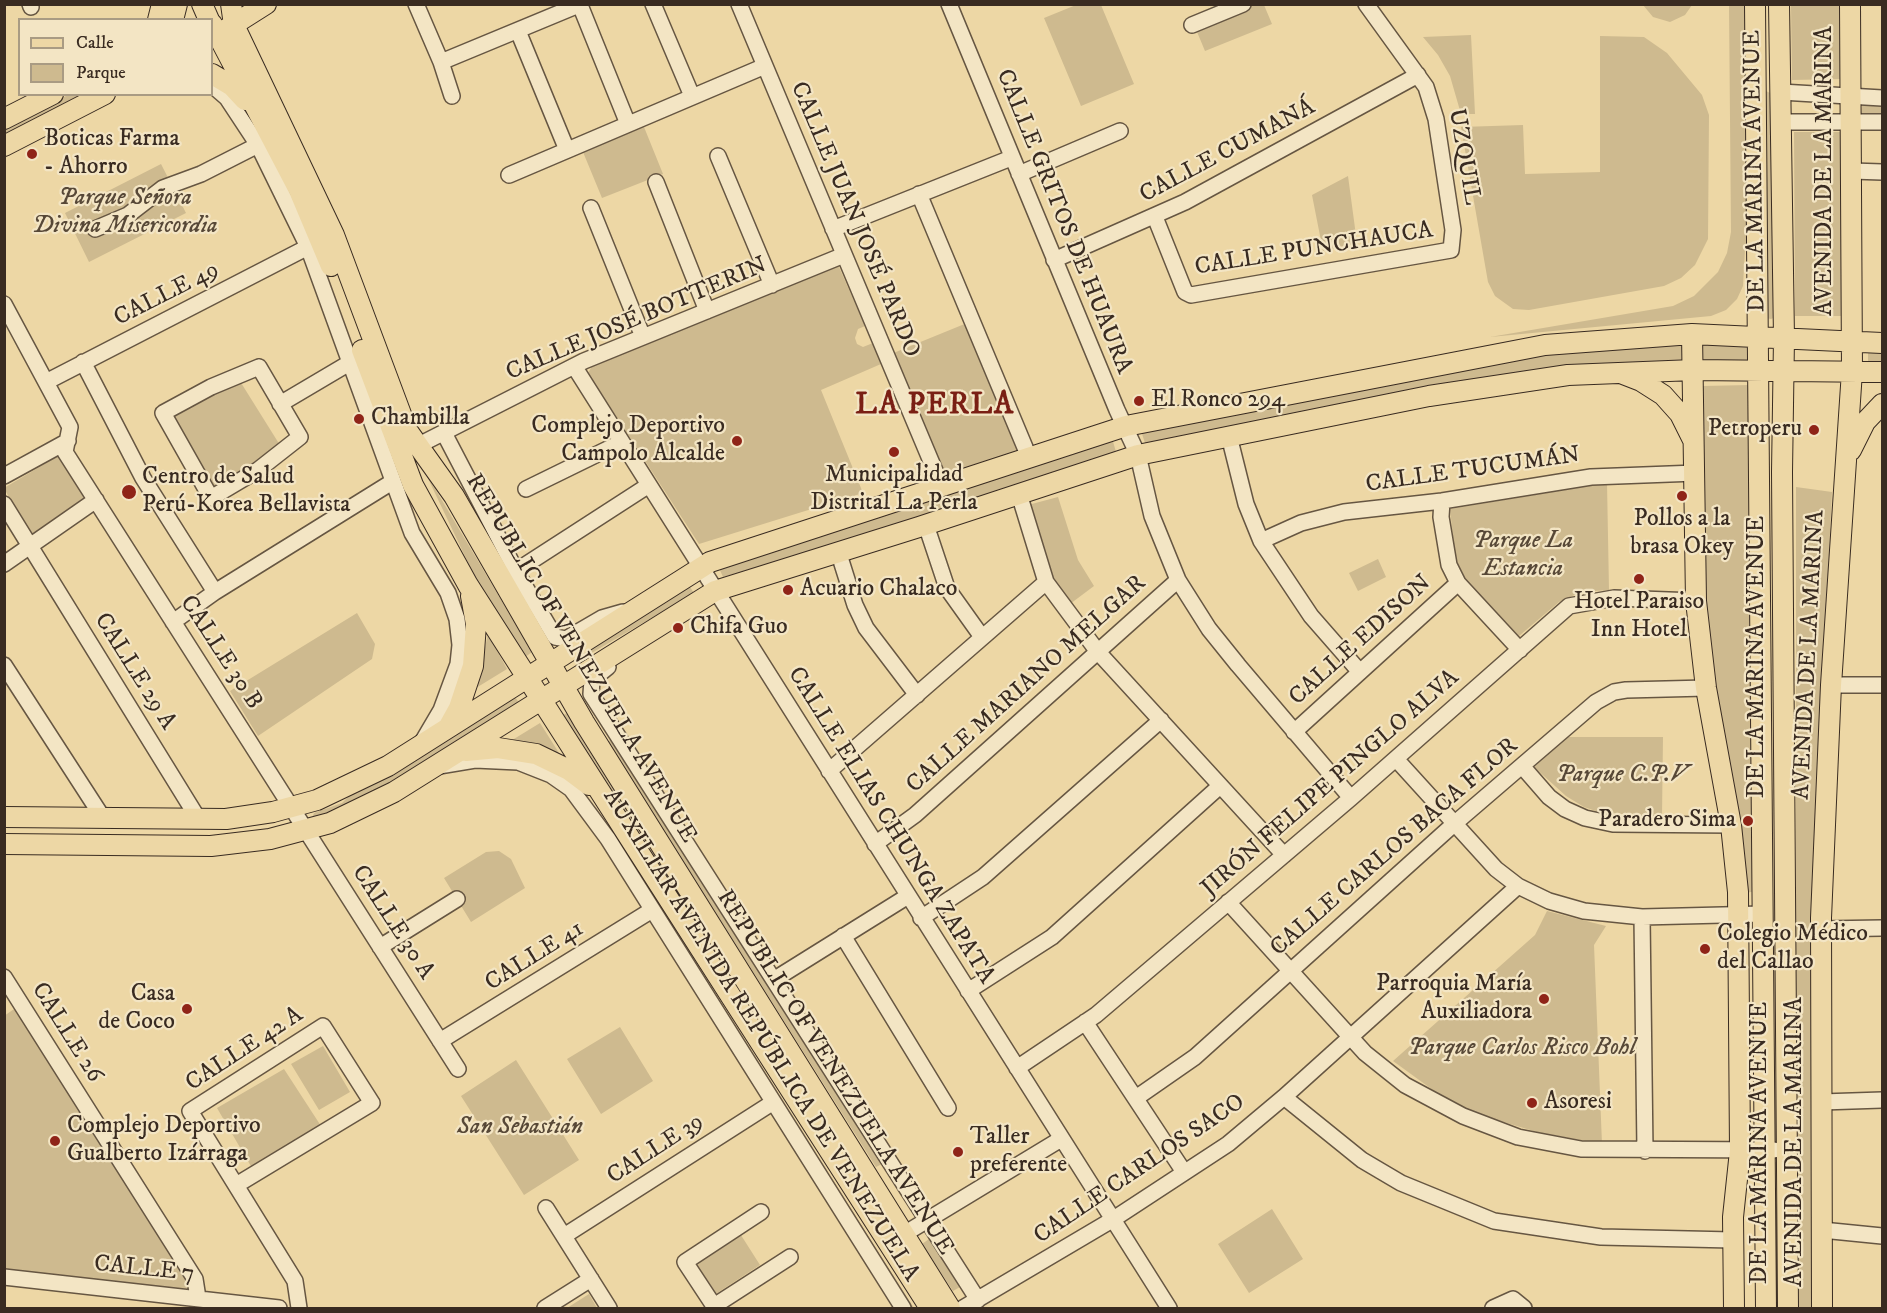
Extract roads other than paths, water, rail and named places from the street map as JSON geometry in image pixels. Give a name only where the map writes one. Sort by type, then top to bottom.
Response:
[{"type":"main road","name":"REPUBLIC OF VENEZUELA AVENUE","points":[[213,19],[231,4]]},
{"type":"main road","points":[[213,19],[238,4]]},
{"type":"main road","points":[[213,20],[266,4]]},
{"type":"main road","points":[[1757,4],[1763,12],[1763,53],[1767,63],[1773,63],[1780,48]]},
{"type":"main road","name":"DE LA MARINA AVENUE","points":[[1757,4],[1763,1151],[1766,1308]]},
{"type":"main road","name":"DE LA MARINA AVENUE","points":[[1779,4],[1784,338],[1788,1308]]},
{"type":"main road","name":"AVENIDA DE LA MARINA","points":[[1822,1308],[1821,929],[1831,685],[1848,461],[1853,341],[1850,4]]},
{"type":"main road","name":"REPUBLIC OF VENEZUELA AVENUE","points":[[213,22],[260,118],[299,190],[322,242],[413,485],[468,585],[609,808],[897,1239],[951,1308]]},
{"type":"main road","name":"REPUBLIC OF VENEZUELA AVENUE","points":[[213,22],[322,208],[402,417],[417,446],[454,496],[562,686],[897,1239],[930,1308]]},
{"type":"main road","points":[[213,75],[232,86],[260,118]]},
{"type":"main road","points":[[1756,96],[1761,87],[1767,83],[1771,86],[1774,137],[1781,152]]},
{"type":"main road","points":[[4,119],[49,96]]},
{"type":"main road","points":[[4,146],[101,96]]},
{"type":"main road","points":[[1692,334],[1696,473],[1696,600],[1706,688],[1731,825],[1739,915],[1740,1151],[1732,1240],[1734,1308]]},
{"type":"main road","points":[[5,816],[199,820],[250,817],[292,808],[342,790],[421,744],[700,567],[941,485],[1126,426],[1545,345],[1692,334],[1882,343]]},
{"type":"main road","points":[[4,844],[211,846],[270,838],[306,830],[368,806],[437,766],[632,641],[715,591],[1138,455],[1428,396],[1568,375],[1615,371],[1694,370],[1882,372]]},
{"type":"main road","points":[[1615,371],[1641,381],[1663,395],[1680,414],[1695,444]]},
{"type":"main road","points":[[1848,461],[1854,440],[1865,422],[1882,404]]},
{"type":"main road","points":[[448,727],[459,708],[473,666],[476,624],[468,585]]},
{"type":"main road","points":[[460,752],[498,748],[536,754],[569,770],[584,781],[609,808]]},
{"type":"street","points":[[416,4],[441,62],[452,96]]},
{"type":"street","points":[[653,4],[692,96]]},
{"type":"street","name":"CALLE JUAN JOSÉ PARDO","points":[[739,4],[941,485]]},
{"type":"street","name":"CALLE GRITOS DE HUAURA","points":[[949,4],[1116,410],[1126,426],[1138,455],[1152,516],[1178,580],[1209,629],[1351,798]]},
{"type":"street","points":[[1192,25],[1243,4]]},
{"type":"street","name":"UZQUIL","points":[[1366,4],[1426,87],[1436,119],[1453,230],[1450,250]]},
{"type":"street","points":[[441,62],[580,5],[628,124]]},
{"type":"street","points":[[518,31],[567,150]]},
{"type":"street","points":[[509,175],[765,66]]},
{"type":"street","name":"CALLE CUMANÁ","points":[[1054,260],[1155,217],[1419,75]]},
{"type":"street","points":[[213,86],[227,98],[258,145],[308,247],[412,533],[448,593],[457,618],[460,645],[451,688],[421,744]]},
{"type":"street","points":[[1781,93],[1882,98]]},
{"type":"street","points":[[1781,122],[1882,122]]},
{"type":"street","points":[[1019,174],[1120,131]]},
{"type":"street","points":[[95,230],[128,214],[155,192],[201,174],[258,145]]},
{"type":"street","points":[[718,156],[772,285]]},
{"type":"street","points":[[833,229],[1011,158]]},
{"type":"street","points":[[1852,171],[1882,172]]},
{"type":"street","points":[[656,182],[707,311]]},
{"type":"street","points":[[919,195],[1029,457]]},
{"type":"street","points":[[591,208],[643,337]]},
{"type":"street","name":"CALLE PUNCHAUCA","points":[[1155,217],[1185,292],[1197,296],[1450,250]]},
{"type":"street","name":"CALLE 49","points":[[46,382],[308,247]]},
{"type":"street","name":"CALLE JOSÉ BOTTERIN","points":[[417,446],[574,366],[844,255]]},
{"type":"street","name":"CALLE 30 B","points":[[4,304],[70,427],[65,452],[306,830]]},
{"type":"street","points":[[83,362],[143,478],[215,592]]},
{"type":"street","points":[[280,404],[351,362]]},
{"type":"street","name":"CALLE ELIAS CHUNGA ZAPATA","points":[[574,366],[1168,1308]]},
{"type":"street","points":[[259,367],[280,404],[300,437],[258,470],[211,498],[163,413],[212,387],[259,367]]},
{"type":"street","points":[[444,433],[516,571],[549,628],[560,639],[571,637],[602,618],[631,610]]},
{"type":"street","points":[[1229,436],[1246,504],[1261,541],[1311,616],[1360,672]]},
{"type":"street","points":[[4,476],[68,441]]},
{"type":"street","points":[[526,489],[622,442]]},
{"type":"street","name":"CALLE TUCUMÁN","points":[[1261,541],[1301,523],[1344,512],[1442,501],[1591,477],[1696,473]]},
{"type":"street","points":[[173,622],[215,592],[392,482]]},
{"type":"street","points":[[516,571],[649,485]]},
{"type":"street","points":[[1019,494],[1046,582],[1098,652],[1284,855]]},
{"type":"street","points":[[4,564],[96,501]]},
{"type":"street","points":[[1442,501],[1441,517],[1449,565],[1458,583],[1520,650]]},
{"type":"street","name":"CALLE 29 A","points":[[4,504],[199,820]]},
{"type":"street","points":[[926,525],[947,588],[982,637]]},
{"type":"street","points":[[838,551],[855,605],[866,628],[917,695]]},
{"type":"street","name":"CALLE MARIANO MELGAR","points":[[875,844],[915,815],[1178,580]]},
{"type":"street","points":[[829,771],[1046,582]]},
{"type":"street","name":"CALLE EDISON","points":[[1294,732],[1458,583]]},
{"type":"street","name":"JIRÓN FELIPE PINGLO ALVA","points":[[1017,1068],[1085,1022],[1351,798],[1569,606],[1614,598],[1696,600]]},
{"type":"street","name":"AUXILIAR AVENIDA REPÚBLICA DE VENEZUELA","points":[[632,641],[620,657],[592,680],[591,694],[978,1300]]},
{"type":"street","points":[[4,665],[103,818]]},
{"type":"street","points":[[1831,685],[1882,685]]},
{"type":"street","name":"CALLE CARLOS BACA FLOR","points":[[1136,1098],[1195,1056],[1596,702],[1614,692],[1706,688]]},
{"type":"street","points":[[921,918],[983,877],[1161,720]]},
{"type":"street","name":"AUXILIAR AVENIDA REPÚBLICA DE VENEZUELA","points":[[437,766],[498,759],[518,762],[551,775],[571,789],[590,811],[903,1308]]},
{"type":"street","points":[[1396,759],[1496,869],[1518,886],[1549,901],[1574,909],[1642,917],[1763,914]]},
{"type":"street","points":[[1522,766],[1549,797],[1565,809],[1585,818],[1613,824],[1731,825]]},
{"type":"street","points":[[968,991],[1059,931],[1220,786]]},
{"type":"street","name":"CALLE 30 A","points":[[306,830],[458,1069]]},
{"type":"street","name":"CALLE CARLOS SACO","points":[[963,1308],[1112,1220],[1228,1144],[1284,1097],[1518,886]]},
{"type":"street","points":[[775,979],[908,896]]},
{"type":"street","points":[[380,947],[457,899]]},
{"type":"street","points":[[1228,902],[1350,1038],[1385,1070],[1426,1099],[1497,1130],[1558,1146],[1645,1150],[1786,1150]]},
{"type":"street","name":"CALLE 41","points":[[440,1041],[652,910]]},
{"type":"street","points":[[1642,917],[1645,1150]]},
{"type":"street","points":[[1821,929],[1882,928]]},
{"type":"street","points":[[843,936],[948,1108]]},
{"type":"street","name":"CALLE 26","points":[[4,977],[195,1280],[198,1298]]},
{"type":"street","points":[[1085,1022],[1184,1172]]},
{"type":"street","name":"CALLE 42 A","points":[[323,1026],[372,1103],[238,1184],[190,1112],[323,1026]]},
{"type":"street","points":[[1284,1097],[1372,1166],[1401,1183],[1483,1217],[1529,1227],[1601,1237],[1732,1240]]},
{"type":"street","points":[[1822,1102],[1882,1100]]},
{"type":"street","name":"CALLE 39","points":[[564,1236],[772,1103]]},
{"type":"street","points":[[897,1239],[1061,1139]]},
{"type":"street","points":[[238,1184],[295,1281],[299,1308]]},
{"type":"street","points":[[546,1208],[609,1308]]},
{"type":"street","points":[[761,1212],[685,1262],[714,1306],[790,1257]]},
{"type":"street","points":[[1822,1230],[1882,1236]]},
{"type":"street","name":"CALLE 7","points":[[4,1277],[279,1308]]},
{"type":"street","points":[[545,1308],[591,1279]]},
{"type":"street","points":[[1493,1308],[1513,1299],[1524,1308]]},
{"type":"place","name":"Boticas Farma - Ahorro","points":[[32,154]]},
{"type":"place","name":"El Ronco 294","points":[[1139,401]]},
{"type":"place","name":"Chambilla","points":[[359,419]]},
{"type":"place","name":"Petroperu","points":[[1814,430]]},
{"type":"place","name":"Complejo Deportivo Campolo Alcalde","points":[[737,441]]},
{"type":"place","name":"Municipalidad Distrital La Perla","points":[[894,452]]},
{"type":"place","name":"Centro de Salud Perú-Korea Bellavista","points":[[129,492]]},
{"type":"place","name":"Pollos a la brasa Okey","points":[[1682,496]]},
{"type":"place","name":"Hotel Paraiso Inn Hotel","points":[[1639,579]]},
{"type":"place","name":"Acuario Chalaco","points":[[788,590]]},
{"type":"place","name":"Chifa Guo","points":[[678,628]]},
{"type":"place","name":"Paradero Sima","points":[[1748,821]]},
{"type":"place","name":"Colegio Médico del Callao","points":[[1705,949]]},
{"type":"place","name":"Parroquia María Auxiliadora","points":[[1544,999]]},
{"type":"place","name":"Casa de Coco","points":[[187,1009]]},
{"type":"place","name":"Asoresi","points":[[1532,1103]]},
{"type":"place","name":"Complejo Deportivo Gualberto Izárraga","points":[[55,1141]]},
{"type":"place","name":"Taller preferente","points":[[958,1152]]},
{"type":"district","name":"LA PERLA","points":[[935,407]]},
{"type":"park label","name":"Parque Señora Divina Misericordia","points":[[125,213]]},
{"type":"park label","name":"Parque La Estancia","points":[[1523,556]]},
{"type":"park label","name":"Parque C.P.V","points":[[1622,776]]},
{"type":"park label","name":"Parque Carlos Risco Bohl","points":[[1522,1049]]},
{"type":"park label","name":"San Sebastián","points":[[520,1128]]}]
